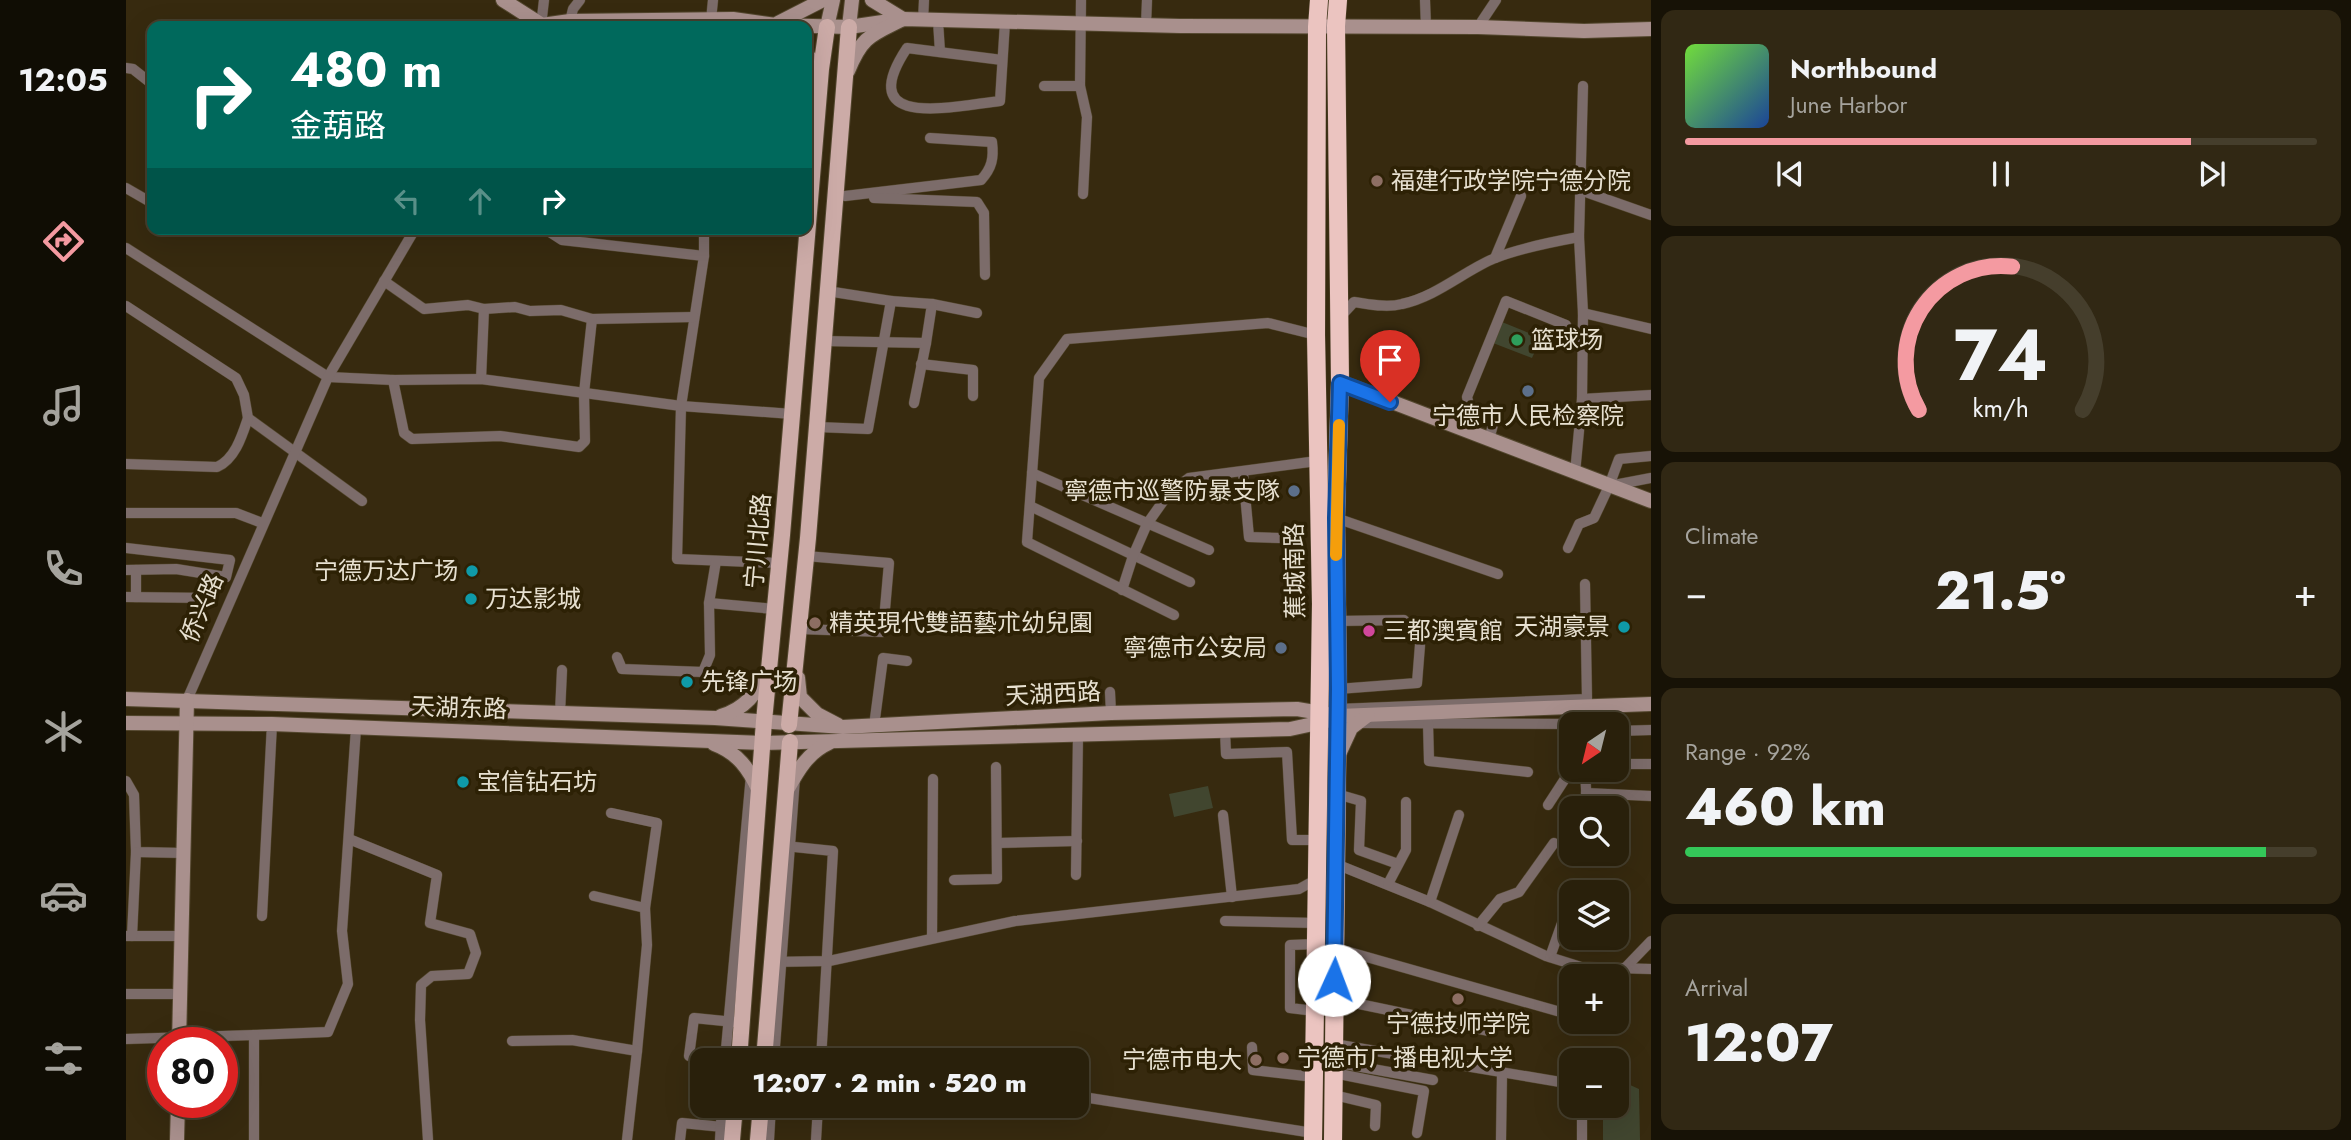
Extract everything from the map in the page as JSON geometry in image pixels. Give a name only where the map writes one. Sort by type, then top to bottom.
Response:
[{"type":"highway","name":"蕉城南路","points":[[1319,0],[1317,461],[1321,678],[1331,717]]},
{"type":"highway","name":"蕉城南路","points":[[1313,1136],[1319,840],[1331,717],[1338,689],[1338,0]]},
{"type":"highway","name":"蕉城南路","points":[[1329,758],[1337,794],[1333,1140]]},
{"type":"main road","points":[[503,0],[535,21]]},
{"type":"main road","points":[[785,21],[825,0],[827,27]]},
{"type":"main road","points":[[849,27],[852,0]]},
{"type":"main road","points":[[872,0],[903,19]]},
{"type":"main road","points":[[845,79],[857,47],[872,35],[903,19]]},
{"type":"main road","points":[[812,26],[849,27],[903,19],[1146,25],[1478,27],[1584,31],[1651,29]]},
{"type":"main road","name":"宁川北路","points":[[812,176],[827,27]]},
{"type":"main road","name":"宁川北路","points":[[765,1048],[785,846],[783,822],[789,725],[800,629],[827,291],[840,196],[849,27]]},
{"type":"main road","points":[[812,60],[821,69]]},
{"type":"main road","name":"宁川北路","points":[[737,1048],[735,1022],[757,820],[807,235]]},
{"type":"main road","points":[[1340,383],[1651,501]]},
{"type":"main road","points":[[715,718],[743,705],[758,691],[770,658],[797,660],[800,697],[817,714],[851,732]]},
{"type":"main road","points":[[1297,709],[1308,705],[1316,696],[1321,678]]},
{"type":"main road","points":[[1290,729],[1303,736],[1329,758],[1361,715],[1338,689]]},
{"type":"main road","name":"天湖东路","points":[[126,699],[715,718],[789,725]]},
{"type":"main road","name":"侨兴路","points":[[179,1027],[187,700]]},
{"type":"main road","name":"天湖西路","points":[[789,725],[851,732],[1078,735],[1290,729],[1331,717],[1651,704]]},
{"type":"main road","name":"天湖西路","points":[[790,742],[831,741],[874,726],[1111,713],[1297,709],[1331,717]]},
{"type":"main road","points":[[699,719],[704,741],[739,758],[759,791]]},
{"type":"main road","name":"天湖东路","points":[[126,723],[272,724],[790,742]]},
{"type":"main road","points":[[785,794],[795,775],[816,749],[831,741]]},
{"type":"main road","points":[[757,820],[783,822]]},
{"type":"main road","points":[[177,1140],[178,1118]]},
{"type":"main road","points":[[758,1140],[760,1118]]},
{"type":"street","points":[[543,21],[544,0]]},
{"type":"street","points":[[570,21],[573,9],[580,0]]},
{"type":"street","points":[[713,0],[717,21]]},
{"type":"street","points":[[924,0],[940,52]]},
{"type":"street","points":[[1081,0],[1080,86],[1087,117],[1083,194]]},
{"type":"street","points":[[1146,25],[1147,0]]},
{"type":"street","points":[[1425,0],[1426,27]]},
{"type":"street","points":[[1478,27],[1496,0]]},
{"type":"street","points":[[1002,60],[907,48],[894,68],[892,89],[897,101],[903,105],[927,110],[1000,101],[1005,22]]},
{"type":"street","points":[[126,68],[133,69],[147,80]]},
{"type":"street","points":[[1044,86],[1080,86]]},
{"type":"street","points":[[1575,473],[1582,398],[1583,313],[1579,237],[1583,86]]},
{"type":"street","points":[[840,196],[981,180],[989,171],[994,157],[992,142],[930,138]]},
{"type":"street","points":[[126,188],[147,200]]},
{"type":"street","points":[[1580,190],[1651,215]]},
{"type":"street","points":[[840,196],[977,202],[984,213],[985,275]]},
{"type":"street","points":[[1495,258],[1521,196]]},
{"type":"street","name":"侨兴路","points":[[187,700],[328,377],[411,235]]},
{"type":"street","points":[[554,235],[562,240],[704,256]]},
{"type":"street","points":[[704,235],[704,256],[681,406],[677,559],[779,563]]},
{"type":"street","points":[[1340,318],[1354,302],[1403,304],[1431,293],[1495,258],[1579,237]]},
{"type":"street","points":[[126,248],[328,377],[393,380],[481,379],[681,406],[792,414]]},
{"type":"street","points":[[384,281],[424,309],[468,304],[484,309],[514,307],[530,311],[561,310],[592,318],[694,317]]},
{"type":"street","points":[[827,291],[932,304],[977,313]]},
{"type":"street","points":[[817,427],[868,429],[891,301]]},
{"type":"street","points":[[1489,440],[1495,417],[1469,405],[1467,397],[1506,301],[1566,325]]},
{"type":"street","points":[[914,403],[932,304]]},
{"type":"street","points":[[126,306],[236,378],[244,395],[248,418],[230,457],[218,467],[126,464]]},
{"type":"street","points":[[481,379],[484,309]]},
{"type":"street","points":[[1583,313],[1651,328]]},
{"type":"street","points":[[393,380],[404,433],[412,439],[500,436],[579,447],[585,441],[584,393],[592,318]]},
{"type":"street","points":[[1174,615],[1027,542],[1039,378],[1066,339],[1268,323],[1316,335]]},
{"type":"street","points":[[823,341],[926,344]]},
{"type":"street","points":[[922,364],[973,370],[973,396]]},
{"type":"street","points":[[1582,398],[1651,395]]},
{"type":"street","points":[[248,418],[362,501]]},
{"type":"street","points":[[1568,548],[1579,524],[1594,519],[1619,459],[1651,456]]},
{"type":"street","points":[[1122,590],[1147,524],[1169,493],[1189,478],[1317,461]]},
{"type":"street","points":[[1243,472],[1249,537],[1280,538]]},
{"type":"street","points":[[1032,473],[1209,550]]},
{"type":"street","points":[[1609,485],[1651,478]]},
{"type":"street","points":[[1030,506],[1190,582]]},
{"type":"street","points":[[126,513],[236,513],[262,523]]},
{"type":"street","points":[[1336,518],[1498,574]]},
{"type":"street","points":[[126,548],[230,560],[226,577],[176,569],[131,570],[131,597],[212,598]]},
{"type":"street","points":[[800,629],[883,632],[889,563],[806,556]]},
{"type":"street","points":[[617,657],[622,669],[703,672],[710,655],[709,603],[716,561]]},
{"type":"street","points":[[1361,715],[1587,698],[1585,584]]},
{"type":"street","points":[[709,603],[774,609]]},
{"type":"street","points":[[1337,621],[1404,620]]},
{"type":"street","points":[[1338,689],[1417,683],[1420,645]]},
{"type":"street","points":[[874,726],[883,658],[907,661]]},
{"type":"street","points":[[561,713],[562,670]]},
{"type":"street","points":[[1110,692],[1111,713]]},
{"type":"street","points":[[1361,715],[1427,723],[1559,724]]},
{"type":"street","points":[[1427,723],[1429,761],[1528,772]]},
{"type":"street","points":[[262,916],[272,724]]},
{"type":"street","points":[[238,1036],[328,1032],[348,984],[342,931],[356,729]]},
{"type":"street","points":[[1629,731],[1651,730]]},
{"type":"street","points":[[1225,731],[1226,754],[1287,752],[1292,840],[1319,840]]},
{"type":"street","points":[[1076,875],[1078,735]]},
{"type":"street","points":[[1629,764],[1651,764]]},
{"type":"street","points":[[954,880],[997,879],[996,768]]},
{"type":"street","points":[[728,1048],[735,1022],[751,775]]},
{"type":"street","points":[[795,775],[785,846],[833,850],[822,1048]]},
{"type":"street","points":[[932,939],[933,779]]},
{"type":"street","points":[[126,781],[134,795],[136,852],[129,936],[182,936]]},
{"type":"street","points":[[1548,805],[1563,782]]},
{"type":"street","points":[[1586,782],[1586,796]]},
{"type":"street","points":[[1586,793],[1651,796]]},
{"type":"street","points":[[1337,794],[1361,802],[1359,850],[1398,864]]},
{"type":"street","points":[[1388,884],[1406,850],[1406,802]]},
{"type":"street","points":[[611,813],[657,823],[645,908],[648,945],[627,1140]]},
{"type":"street","points":[[1223,815],[1232,897]]},
{"type":"street","points":[[1430,902],[1459,815]]},
{"type":"street","points":[[349,839],[437,875],[430,923],[470,934],[476,953],[468,974],[432,975],[421,985],[420,1020],[428,1140]]},
{"type":"street","points":[[997,843],[1077,841]]},
{"type":"street","points":[[1478,926],[1500,899],[1519,892],[1554,843]]},
{"type":"street","points":[[136,852],[184,853]]},
{"type":"street","points":[[1336,864],[1572,964]]},
{"type":"street","points":[[774,1048],[775,962],[826,961],[1015,921],[1299,889],[1318,879]]},
{"type":"street","points":[[594,896],[645,908]]},
{"type":"street","points":[[1225,920],[1317,923]]},
{"type":"street","points":[[1550,957],[1559,932]]},
{"type":"street","points":[[1629,964],[1651,941]]},
{"type":"street","points":[[1315,1010],[1290,1008],[1290,945],[1317,944]]},
{"type":"street","points":[[1335,948],[1557,1011]]},
{"type":"street","points":[[1629,968],[1651,969]]},
{"type":"street","points":[[126,995],[179,994]]},
{"type":"street","points":[[1335,999],[1489,1031]]},
{"type":"street","points":[[689,1056],[694,1018],[735,1022]]},
{"type":"street","points":[[254,1035],[254,1140]]},
{"type":"street","points":[[126,1040],[147,1040]]},
{"type":"street","points":[[512,1041],[572,1040],[637,1051]]},
{"type":"street","points":[[1252,1048],[1253,1070],[1314,1077]]},
{"type":"street","points":[[1334,1060],[1502,1073],[1559,1082]]},
{"type":"street","points":[[1334,1060],[1433,1080]]},
{"type":"street","points":[[1334,1060],[1424,1091],[1417,1133]]},
{"type":"street","points":[[1501,1140],[1502,1073]]},
{"type":"street","points":[[1334,1095],[1376,1105],[1375,1126]]},
{"type":"street","points":[[1089,1098],[1313,1136]]},
{"type":"street","points":[[769,1140],[770,1118]]},
{"type":"street","points":[[816,1140],[817,1118]]},
{"type":"street","points":[[1582,1118],[1582,1140]]},
{"type":"street","points":[[680,1140],[682,1123],[729,1131]]},
{"type":"street","points":[[720,1140],[729,1131]]},
{"type":"green space","name":"篮球场","points":[[1502,322],[1541,338],[1532,358],[1493,343]]},
{"type":"green space","points":[[1208,786],[1213,808],[1174,817],[1169,794]]},
{"type":"green space","points":[[1629,1084],[1639,1089],[1640,1140],[1603,1140],[1603,1118],[1629,1118]]},
{"type":"slow traffic","points":[[1336,555],[1339,425]]},
{"type":"place","name":"福建行政学院宁德分院","points":[[1377,181]]},
{"type":"place","name":"篮球场","points":[[1517,340]]},
{"type":"place","name":"宁德市人民检察院","points":[[1528,391]]},
{"type":"place","name":"寧德市巡警防暴支隊","points":[[1294,491]]},
{"type":"place","name":"宁德万达广场","points":[[472,571]]},
{"type":"place","name":"万达影城","points":[[471,599]]},
{"type":"place","name":"精英現代雙語藝朮幼兒園","points":[[815,623]]},
{"type":"place","name":"天湖豪景","points":[[1624,627]]},
{"type":"place","name":"三都澳賓館","points":[[1369,631]]},
{"type":"place","name":"寧德市公安局","points":[[1281,648]]},
{"type":"place","name":"先锋广场","points":[[687,682]]},
{"type":"place","name":"宝信钻石坊","points":[[463,782]]},
{"type":"place","name":"宁德技师学院","points":[[1458,999]]},
{"type":"place","name":"宁德市广播电视大学","points":[[1283,1058]]},
{"type":"place","name":"宁德市电大","points":[[1256,1060]]},
{"type":"route","points":[[1334,980],[1338,689],[1336,518],[1340,383],[1390,402]]}]
